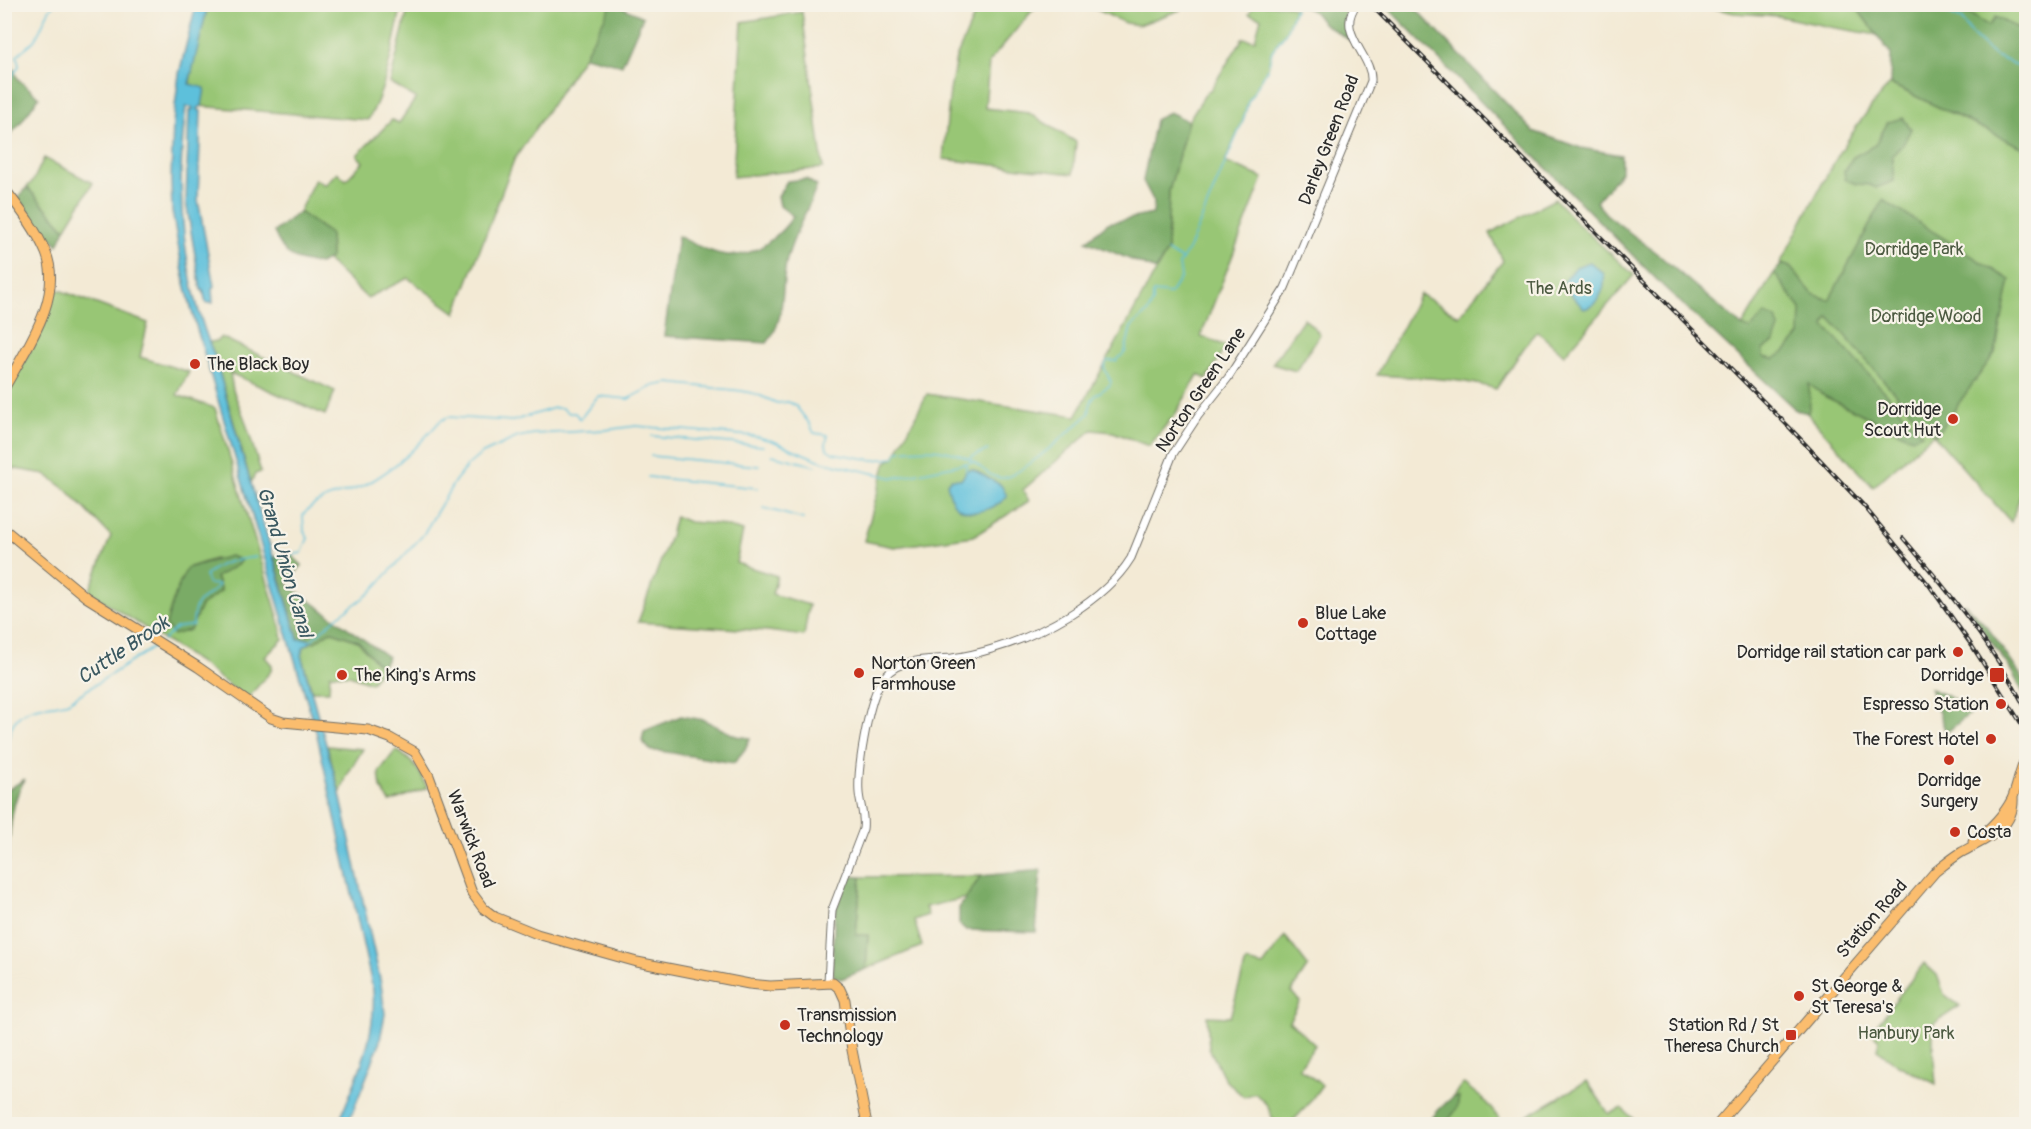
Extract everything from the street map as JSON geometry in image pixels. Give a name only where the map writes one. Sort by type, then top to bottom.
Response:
[{"type":"main road","points":[[4,188],[35,230],[50,265],[51,286],[41,320],[4,389]]},
{"type":"main road","name":"Warwick Road","points":[[4,529],[86,597],[198,667],[252,707],[271,718],[283,723],[354,727],[376,732],[402,743],[415,752],[429,776],[472,893],[483,908],[495,917],[537,934],[626,959],[712,979],[770,986],[828,982]]},
{"type":"main road","name":"Station Road","points":[[1718,1125],[1935,872],[2002,828],[2013,808],[2013,797],[2026,758]]},
{"type":"main road","points":[[828,982],[840,989],[845,1000],[854,1062],[867,1125]]},
{"type":"street","name":"Darley Green Road","points":[[1285,288],[1371,81],[1370,66],[1360,54],[1351,30],[1350,16],[1357,4]]},
{"type":"street","name":"Norton Green Lane","points":[[828,982],[832,910],[864,823],[859,784],[867,723],[880,682],[891,670],[910,661],[953,658],[977,653],[1029,636],[1085,604],[1117,578],[1131,558],[1173,454],[1198,416],[1228,378],[1285,288]]},
{"type":"green space","points":[[612,4],[643,17],[622,65],[584,56]]},
{"type":"green space","points":[[208,5],[402,5],[385,78],[368,120],[186,105],[193,64]]},
{"type":"green space","points":[[409,5],[612,5],[584,56],[514,160],[456,313],[408,278],[367,298],[327,260],[331,256],[330,234],[299,212],[315,179],[325,185],[337,172],[346,180],[363,162],[357,155],[392,120],[399,123],[416,98],[390,83]]},
{"type":"green space","points":[[979,5],[1023,7],[1037,5],[989,62],[985,108],[1029,113],[1076,142],[1073,174],[943,159],[956,58]]},
{"type":"green space","points":[[1087,5],[1180,5],[1180,10],[1139,25],[1125,23]]},
{"type":"green space","points":[[1254,5],[1285,5],[1295,8],[1286,32],[1272,51],[1268,68],[1248,102],[1243,121],[1225,162],[1263,178],[1201,336],[1226,346],[1207,379],[1198,375],[1176,413],[1149,446],[1113,432],[1092,430],[1023,490],[1029,501],[974,536],[894,547],[864,541],[886,462],[894,458],[927,394],[1076,416],[1167,251],[1169,191],[1188,121],[1243,38],[1255,40],[1261,18],[1249,14]]},
{"type":"green space","points":[[1299,5],[1348,5],[1344,24],[1351,41],[1324,24],[1313,11]]},
{"type":"green space","name":"Dorridge Wood","points":[[1385,5],[1412,5],[1533,131],[1581,148],[1621,155],[1621,172],[1596,202],[1606,214],[1660,256],[1742,326],[1750,329],[1765,314],[1776,318],[1779,328],[1774,342],[1763,350],[1763,357],[1774,359],[1787,350],[1800,335],[1801,309],[1774,273],[1782,264],[1790,267],[1813,294],[1829,300],[1883,200],[2010,280],[1995,353],[1936,435],[1916,418],[1829,317],[1824,325],[1922,434],[1912,438],[1826,397],[1809,384],[1808,413],[1796,410],[1664,287]]},
{"type":"green space","points":[[1701,5],[1848,5],[1859,11],[1877,35],[1778,16],[1734,13]]},
{"type":"green space","points":[[1848,5],[1955,5],[1989,26],[1995,17],[2026,32],[2026,149],[1890,84],[1891,54],[1859,11]]},
{"type":"green space","points":[[1956,5],[2026,5],[2026,32],[1996,18],[1989,27]]},
{"type":"green space","points":[[802,12],[823,168],[733,177],[742,22]]},
{"type":"green space","points":[[11,64],[18,79],[39,97],[5,140],[5,67]]},
{"type":"green space","name":"Dorridge Park","points":[[1890,84],[2026,149],[2026,480],[2011,522],[1933,434],[1873,487],[1737,335],[1774,273],[1824,324],[1827,320],[1780,264],[1843,148],[1873,104]]},
{"type":"green space","points":[[1169,112],[1188,121],[1169,191],[1167,251],[1156,270],[1086,241],[1108,223],[1153,214],[1154,202],[1143,181],[1155,120]]},
{"type":"green space","points":[[1903,118],[1911,129],[1903,144],[1892,156],[1894,181],[1876,188],[1845,179],[1844,171],[1853,157],[1875,145],[1888,122]]},
{"type":"green space","points":[[44,158],[93,183],[65,229],[27,187],[33,181]]},
{"type":"green space","points":[[806,179],[817,186],[790,249],[778,323],[767,343],[664,336],[678,236],[722,254],[744,254],[756,250],[778,234],[793,216],[780,206],[778,196],[787,181]]},
{"type":"green space","points":[[27,187],[65,229],[58,245],[33,219],[18,198]]},
{"type":"green space","name":"The Ards","points":[[1555,199],[1578,224],[1634,275],[1564,355],[1537,331],[1496,389],[1452,380],[1377,375],[1420,294],[1459,316],[1503,261],[1490,233]]},
{"type":"green space","points":[[299,212],[330,234],[331,257],[320,264],[291,257],[282,248],[274,232]]},
{"type":"green space","points":[[59,290],[148,323],[140,357],[189,372],[177,395],[215,408],[283,639],[265,657],[272,665],[271,671],[247,699],[200,663],[89,592],[111,536],[67,490],[45,474],[5,467],[4,399],[42,329],[55,291]],"holes":[[[214,559],[237,565],[216,577],[221,591],[201,606],[190,630],[187,568]]]},
{"type":"green space","points":[[1304,318],[1320,334],[1296,371],[1272,364]]},
{"type":"green space","points":[[221,337],[335,391],[325,415],[230,373],[233,390],[261,472],[255,474],[251,483],[209,342],[217,341]]},
{"type":"green space","points":[[675,516],[689,522],[718,524],[743,531],[736,563],[777,576],[772,594],[809,605],[804,636],[768,631],[638,622],[670,536]]},
{"type":"green space","points":[[290,554],[302,565],[287,584],[388,657],[381,668],[358,641],[330,631],[315,642],[298,639],[274,557]]},
{"type":"green space","points":[[230,556],[241,560],[237,565],[216,577],[221,591],[201,606],[190,630],[173,635],[166,625],[187,568]]},
{"type":"green space","points":[[1964,603],[1988,628],[2026,683],[2026,698],[2009,667]]},
{"type":"green space","points":[[330,631],[358,641],[381,668],[371,683],[350,675],[330,674],[329,691],[312,691],[301,655],[304,647]]},
{"type":"green space","points":[[1930,688],[1936,691],[1975,709],[1946,733]]},
{"type":"green space","points":[[681,716],[704,720],[736,736],[750,738],[734,763],[651,751],[642,741],[644,731]]},
{"type":"green space","points":[[327,746],[363,749],[347,775],[340,794]]},
{"type":"green space","points":[[396,750],[415,766],[427,788],[390,802],[381,788],[379,772]]},
{"type":"green space","points":[[25,779],[16,798],[10,829],[8,861],[5,858],[5,790]]},
{"type":"green space","points":[[1041,870],[1036,932],[966,930],[959,924],[959,908],[981,876]]},
{"type":"green space","points":[[849,876],[861,877],[856,935],[868,935],[866,969],[841,979],[834,977],[832,965],[835,911]]},
{"type":"green space","points":[[981,876],[966,898],[925,907],[928,915],[914,920],[922,946],[866,969],[868,936],[856,935],[861,877]]},
{"type":"green space","points":[[1285,936],[1308,966],[1291,992],[1300,1001],[1289,1021],[1315,1045],[1299,1068],[1322,1085],[1290,1124],[1275,1124],[1267,1105],[1255,1093],[1244,1097],[1226,1081],[1209,1048],[1207,1016],[1230,1017],[1246,962],[1263,966]]},
{"type":"green space","name":"Hanbury Park","points":[[1924,963],[1937,975],[1944,994],[1960,1006],[1933,1024],[1936,1084],[1900,1066],[1877,1050],[1879,1040],[1871,1032]]},
{"type":"green space","points":[[1587,1081],[1609,1114],[1622,1108],[1638,1124],[1530,1124],[1525,1117]]},
{"type":"green space","points":[[1464,1084],[1484,1100],[1501,1121],[1498,1124],[1427,1124],[1460,1087]]},
{"type":"green space","points":[[1453,1097],[1459,1097],[1457,1109],[1445,1124],[1427,1124],[1442,1106]]},
{"type":"water","points":[[196,5],[208,5],[189,84],[205,88],[202,106],[197,109],[201,111],[198,200],[214,286],[212,289],[213,303],[206,303],[203,290],[201,290],[186,202],[189,111],[193,109],[192,107],[186,107],[181,171],[188,266],[195,297],[215,357],[298,639],[312,641],[304,647],[301,655],[340,794],[381,984],[385,1014],[379,1045],[348,1124],[338,1124],[358,1075],[368,1042],[372,1025],[373,990],[317,735],[194,319],[172,211],[173,123],[179,74]]},
{"type":"water","points":[[1590,262],[1604,274],[1604,285],[1594,304],[1584,309],[1566,289],[1564,282],[1576,267]]},
{"type":"water","points":[[972,469],[1001,485],[1007,496],[997,505],[983,511],[968,511],[955,505],[947,483],[951,479],[962,479],[966,471]]},
{"type":"waterway","points":[[4,88],[19,66],[17,56],[35,39],[54,4]]},
{"type":"waterway","points":[[1938,4],[1941,10],[1962,20],[1971,34],[1995,56],[2017,65],[2026,77]]},
{"type":"waterway","points":[[1167,251],[1182,260],[1190,246],[1243,121],[1248,102],[1268,68],[1272,51],[1286,32],[1295,8]]},
{"type":"waterway","name":"Grand Union Canal","points":[[277,557],[302,553],[308,538],[304,532],[303,515],[310,508],[324,499],[357,489],[376,479],[406,456],[440,421],[448,417],[513,421],[554,408],[562,408],[569,413],[575,413],[580,419],[598,396],[628,399],[653,386],[669,383],[742,391],[777,403],[788,402],[795,405],[814,433],[828,435],[827,449],[833,453],[873,460],[894,458],[898,451],[942,450],[969,459],[996,477],[1009,476],[1045,452],[1089,414],[1094,397],[1111,382],[1104,367],[1107,361],[1116,361],[1125,352],[1131,327],[1148,312],[1153,302],[1153,292],[1170,294],[1181,277],[1179,264],[1182,260]]},
{"type":"waterway","name":"Grand Union Canal","points":[[310,641],[337,617],[369,594],[423,535],[455,481],[467,466],[481,454],[518,437],[636,426],[753,436],[773,441],[821,461],[894,478],[972,462]]},
{"type":"waterway","points":[[652,436],[763,446]]},
{"type":"waterway","points":[[969,458],[988,450]]},
{"type":"waterway","points":[[772,455],[816,466]]},
{"type":"waterway","points":[[651,456],[759,466]]},
{"type":"waterway","points":[[966,463],[966,471]]},
{"type":"waterway","points":[[648,477],[757,488]]},
{"type":"waterway","points":[[764,508],[803,519]]},
{"type":"waterway","name":"Cuttle Brook","points":[[163,640],[176,628],[193,625],[197,604],[219,585],[209,584],[205,576],[222,564],[256,557]]},
{"type":"waterway","name":"Cuttle Brook","points":[[4,747],[13,724],[21,715],[33,709],[68,702],[157,645]]},
{"type":"railway","points":[[1370,4],[1790,428],[1863,505],[1929,585],[1972,646],[2026,731]]},
{"type":"railway","points":[[1903,538],[1969,620],[1999,663],[2026,709]]},
{"type":"place","name":"The Black Boy","points":[[195,364]]},
{"type":"place","name":"Dorridge Scout Hut","points":[[1953,419]]},
{"type":"place","name":"Blue Lake Cottage","points":[[1303,623]]},
{"type":"place","name":"Dorridge rail station car park","points":[[1958,652]]},
{"type":"place","name":"Norton Green Farmhouse","points":[[859,673]]},
{"type":"place","name":"The King's Arms","points":[[342,675]]},
{"type":"place","name":"Dorridge","points":[[1997,675]]},
{"type":"place","name":"Espresso Station","points":[[2001,704]]},
{"type":"place","name":"The Forest Hotel","points":[[1991,739]]},
{"type":"place","name":"Dorridge Surgery","points":[[1949,760]]},
{"type":"place","name":"Costa","points":[[1955,832]]},
{"type":"place","name":"St George & St Teresa's","points":[[1799,996]]},
{"type":"place","name":"Transmission Technology","points":[[785,1025]]},
{"type":"place","name":"Station Rd / St Theresa Church","points":[[1791,1035]]}]
